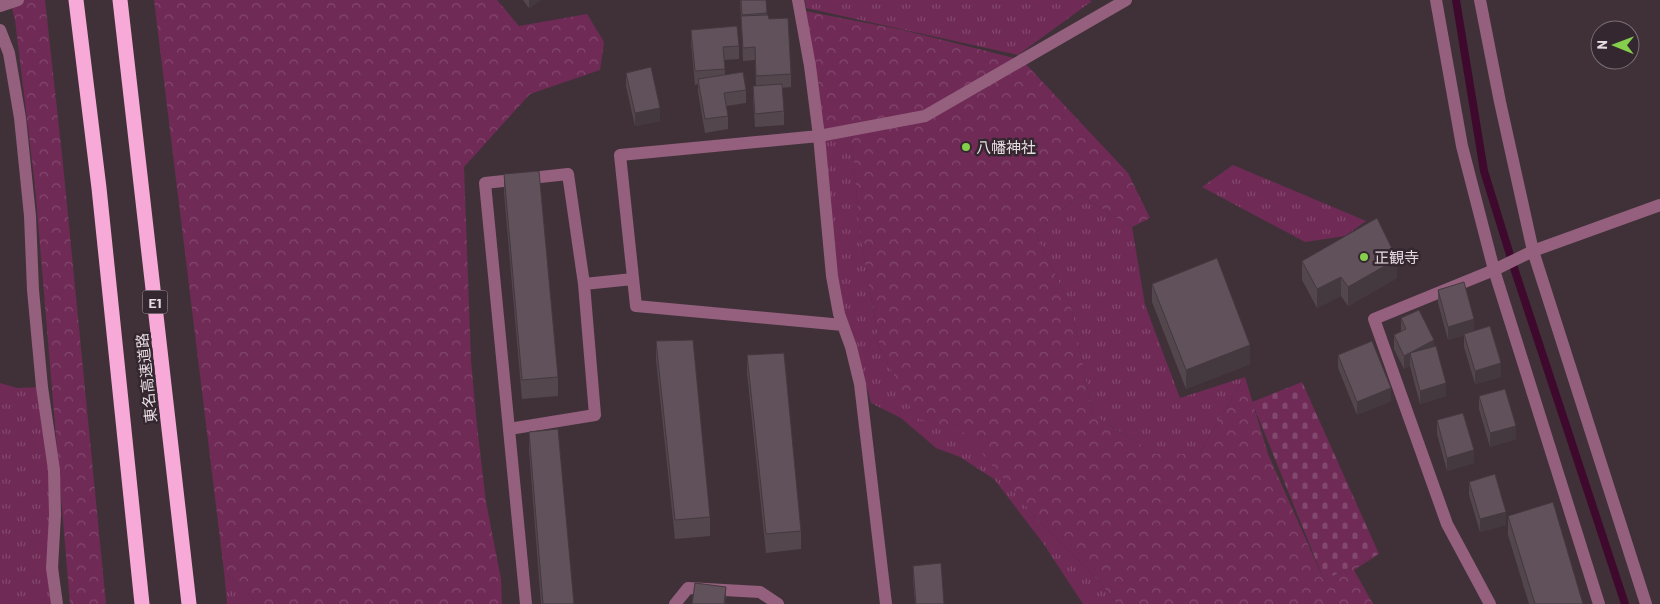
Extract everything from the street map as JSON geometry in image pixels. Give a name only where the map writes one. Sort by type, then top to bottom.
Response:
[{"type":"highway","name":"東名高速道路","points":[[76,0],[99,188],[142,604]]},
{"type":"highway","name":"東名高速道路","points":[[120,0],[189,604]]},
{"type":"street","points":[[0,6],[18,0]]},
{"type":"street","points":[[798,0],[810,66],[819,136],[832,276],[839,314],[851,347],[860,384],[886,604]]},
{"type":"street","points":[[843,325],[636,306],[620,155],[819,136],[925,116],[1126,0]]},
{"type":"street","points":[[1436,0],[1462,146],[1599,604]]},
{"type":"street","points":[[1480,0],[1529,252],[1646,604]]},
{"type":"street","points":[[0,30],[10,53],[20,118],[29,206],[33,290],[42,387],[54,470],[55,515],[52,568],[57,604]]},
{"type":"street","points":[[509,429],[596,415],[584,284],[568,174],[485,182],[526,604]]},
{"type":"street","points":[[1490,604],[1447,524],[1374,319],[1498,268],[1529,252],[1660,206]]},
{"type":"street","points":[[584,284],[633,279]]},
{"type":"street","points":[[675,604],[688,588],[760,592],[778,604]]},
{"type":"green space","points":[[10,0],[45,0],[106,604],[70,604],[35,186],[15,20]]},
{"type":"green space","points":[[154,0],[497,0],[519,26],[587,14],[604,42],[600,70],[530,94],[464,167],[471,361],[486,502],[501,579],[502,604],[258,604],[224,571]]},
{"type":"green space","points":[[805,0],[1092,1],[1018,55],[806,8]]},
{"type":"green space","points":[[800,10],[903,30],[1022,60],[1128,173],[1150,218],[1132,227],[1080,195],[1035,232],[1072,310],[1093,415],[1156,454],[1199,454],[1245,377],[1268,454],[1324,580],[1379,554],[1354,570],[1373,604],[1117,604],[1101,583],[1037,519],[965,433],[916,418],[880,348],[860,234],[851,131],[824,135]]},
{"type":"green space","points":[[851,130],[860,234],[880,348],[916,417],[965,432],[1037,519],[1101,583],[1117,604],[1083,604],[1043,543],[994,479],[960,457],[936,448],[901,418],[871,403],[857,351],[832,276],[824,135]]},
{"type":"green space","points":[[1233,165],[1366,221],[1345,236],[1305,242],[1202,187]]},
{"type":"green space","points":[[1080,195],[1132,227],[1145,305],[1180,398],[1245,377],[1199,454],[1156,454],[1093,415],[1072,310],[1035,232]]},
{"type":"green space","points":[[1302,382],[1379,554],[1324,580],[1252,402]]},
{"type":"green space","points":[[0,383],[17,388],[42,387],[55,515],[61,604],[0,604]]},
{"type":"green space","points":[[224,571],[258,604],[227,604]]},
{"type":"building","points":[[741,0],[766,0],[767,13],[742,15]]},
{"type":"building","points":[[768,15],[769,19],[788,18],[791,74],[756,76],[755,47],[743,48],[741,16]]},
{"type":"building","points":[[737,26],[739,46],[723,47],[725,69],[695,71],[691,30]]},
{"type":"building","points":[[651,67],[660,108],[635,113],[626,73]]},
{"type":"building","points":[[743,72],[746,90],[724,93],[728,116],[705,119],[698,79]]},
{"type":"building","points":[[782,84],[784,111],[755,114],[753,86]]},
{"type":"building","points":[[539,171],[558,377],[522,380],[504,174]]},
{"type":"building","points":[[1377,218],[1397,259],[1348,287],[1341,277],[1317,289],[1302,261]]},
{"type":"building","points":[[1217,258],[1250,345],[1186,370],[1152,284]]},
{"type":"building","points":[[1464,282],[1474,319],[1448,327],[1438,290]]},
{"type":"building","points":[[1419,310],[1434,340],[1404,356],[1394,335],[1406,329],[1401,318]]},
{"type":"building","points":[[1490,326],[1501,363],[1475,371],[1464,334]]},
{"type":"building","points":[[693,340],[710,517],[675,520],[656,341]]},
{"type":"building","points":[[1372,341],[1391,388],[1357,402],[1338,355]]},
{"type":"building","points":[[1436,346],[1446,383],[1420,391],[1410,353]]},
{"type":"building","points":[[784,353],[801,531],[766,534],[747,355]]},
{"type":"building","points":[[1505,389],[1516,426],[1490,433],[1479,396]]},
{"type":"building","points":[[1463,413],[1474,450],[1447,458],[1437,420]]},
{"type":"building","points":[[558,429],[574,604],[543,604],[529,432]]},
{"type":"building","points":[[1495,474],[1506,512],[1480,519],[1469,482]]},
{"type":"building","points":[[1553,502],[1583,604],[1535,604],[1508,516]]},
{"type":"building","points":[[941,563],[944,604],[916,604],[913,566]]},
{"type":"building","points":[[695,583],[726,587],[724,604],[692,604]]},
{"type":"waterway","points":[[1456,0],[1484,171],[1625,604]]},
{"type":"place","name":"八幡神社","points":[[966,147]]},
{"type":"place","name":"正観寺","points":[[1364,257]]}]
